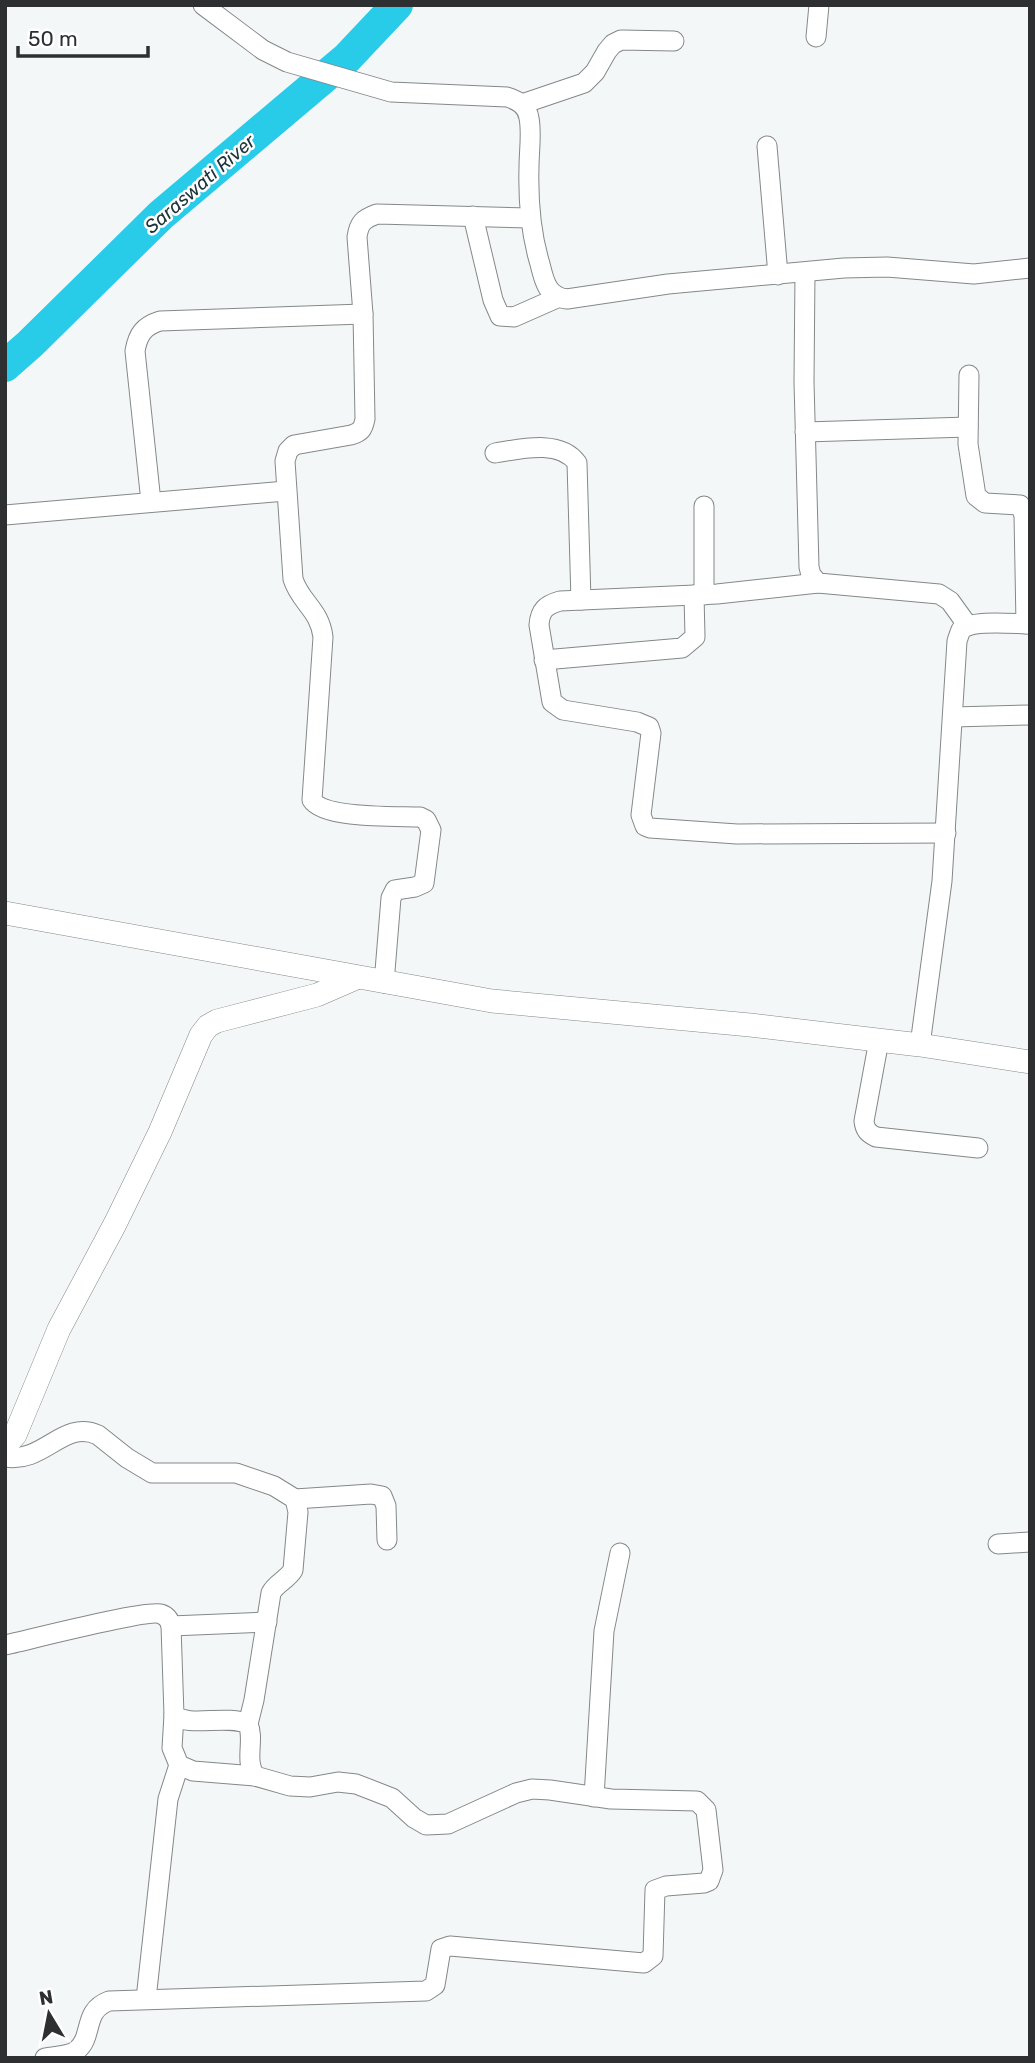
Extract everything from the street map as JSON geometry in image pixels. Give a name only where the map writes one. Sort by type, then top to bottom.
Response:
[{"type":"street","points":[[203,5],[263,50],[287,62],[367,86],[408,93],[507,97],[522,104],[529,117],[529,218],[544,281],[557,298]]},
{"type":"street","points":[[816,37],[819,5]]},
{"type":"street","points":[[522,104],[584,83],[614,44],[621,40],[674,41]]},
{"type":"street","points":[[766,146],[778,275]]},
{"type":"street","points":[[384,982],[391,898],[395,890],[424,883],[431,830],[426,820],[420,817],[361,815],[324,810],[316,807],[312,800],[323,637],[319,617],[295,586],[293,579],[285,461],[288,451],[294,445],[351,435],[363,428],[363,314],[357,237],[359,226],[364,219],[377,214],[529,218]]},
{"type":"street","points":[[473,216],[492,300],[500,316],[507,318],[557,298],[584,297],[668,284],[868,267],[974,274],[1030,268]]},
{"type":"street","points":[[805,273],[808,567],[818,583]]},
{"type":"street","points":[[151,502],[135,351],[137,339],[143,329],[160,321],[363,314]]},
{"type":"street","points":[[920,1045],[942,881],[957,641],[960,631],[980,623],[1028,624],[1023,509],[1020,505],[985,503],[976,496],[969,459],[969,375]]},
{"type":"street","points":[[805,432],[968,427]]},
{"type":"street","points":[[495,453],[523,449],[555,449],[572,455],[577,463],[581,600]]},
{"type":"street","points":[[5,515],[286,491]]},
{"type":"street","points":[[544,660],[682,648],[695,637],[704,506]]},
{"type":"street","points":[[946,833],[737,834],[645,826],[641,816],[651,733],[649,727],[558,707],[550,695],[539,625],[544,608],[560,601],[699,595],[818,583],[939,594],[950,601],[968,626]]},
{"type":"street","points":[[953,717],[1030,715]]},
{"type":"street","points":[[5,913],[492,1001],[879,1040],[1030,1062]]},
{"type":"street","points":[[5,1446],[15,1434],[59,1329],[160,1132],[201,1035],[208,1026],[218,1021],[317,995],[356,978]]},
{"type":"street","points":[[879,1040],[864,1121],[869,1134],[978,1148]]},
{"type":"street","points":[[5,1457],[28,1457],[72,1433],[89,1431],[152,1473],[236,1474],[274,1486],[295,1499],[370,1494],[382,1496],[386,1506],[387,1540]]},
{"type":"street","points":[[255,1776],[250,1765],[250,1730],[247,1724],[254,1700],[274,1588],[290,1576],[293,1570],[298,1512],[295,1499]]},
{"type":"street","points":[[998,1544],[1030,1542]]},
{"type":"street","points":[[594,1797],[604,1632],[620,1553]]},
{"type":"street","points":[[5,1645],[155,1613],[170,1620],[172,1748],[178,1765],[168,1799],[146,1999]]},
{"type":"street","points":[[171,1626],[267,1622]]},
{"type":"street","points":[[173,1715],[184,1720],[226,1718],[247,1724]]},
{"type":"street","points":[[45,2058],[74,2053],[79,2049],[92,2015],[101,2004],[115,2000],[426,1991],[435,1985],[441,1949],[450,1946],[644,1963],[653,1956],[655,1890],[666,1886],[704,1883],[712,1877],[706,1810],[697,1801],[640,1801],[550,1790],[524,1791],[448,1824],[426,1825],[392,1798],[356,1784],[290,1786],[255,1776],[193,1771],[178,1765]]},
{"type":"waterway","name":"Saraswati River","points":[[5,366],[161,215],[347,58],[397,5]]}]
